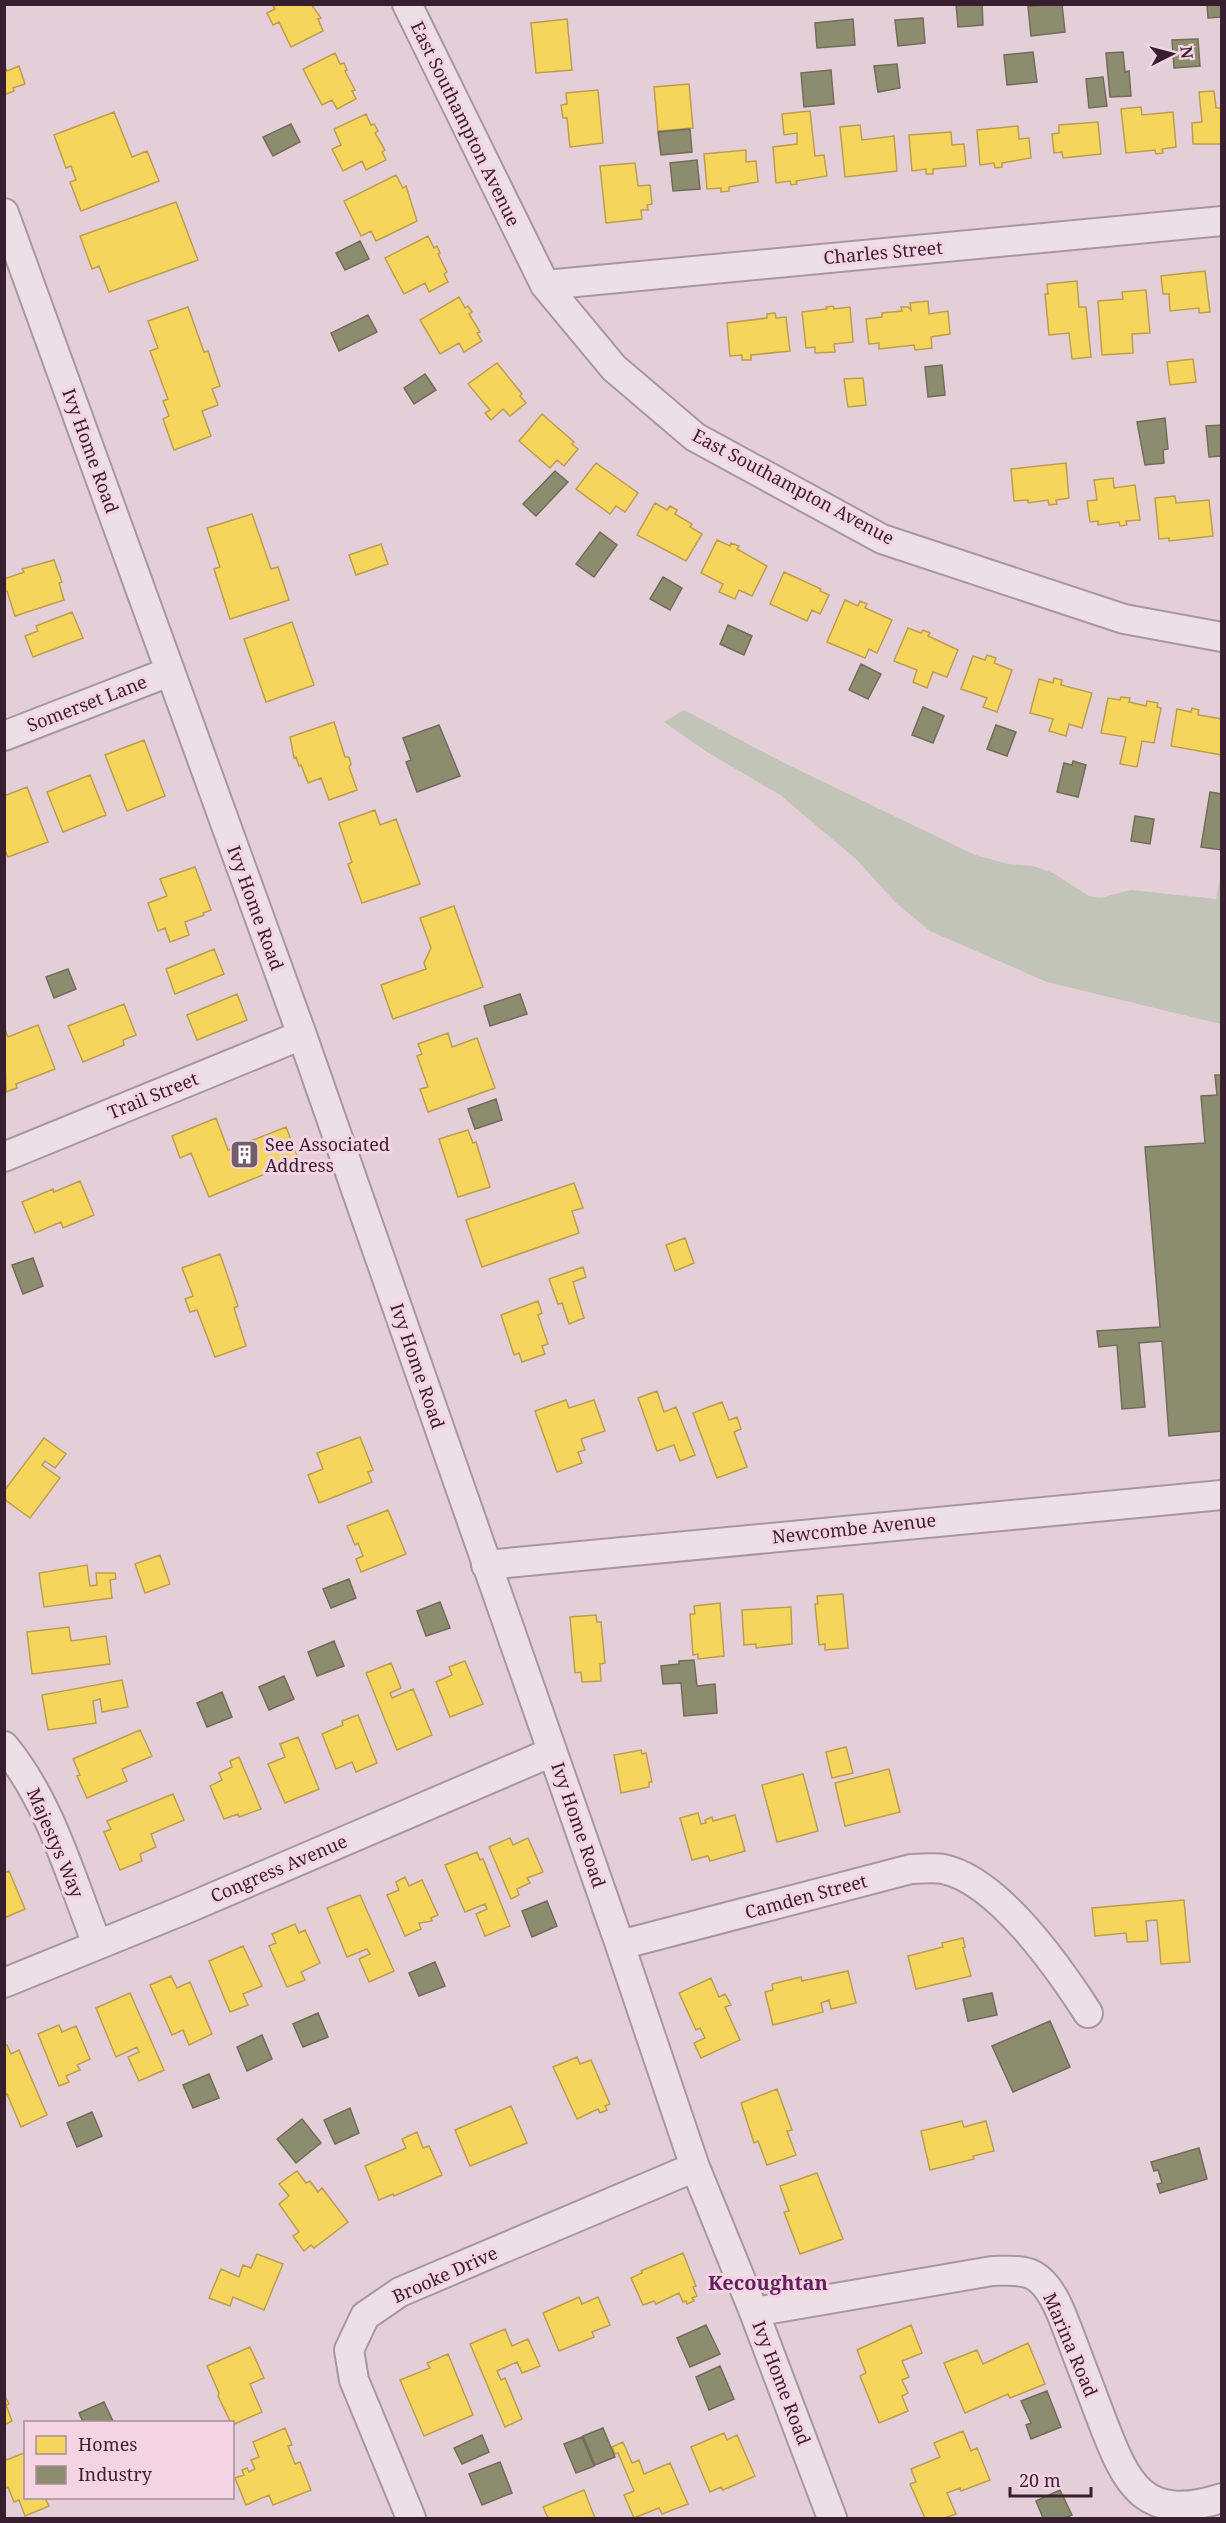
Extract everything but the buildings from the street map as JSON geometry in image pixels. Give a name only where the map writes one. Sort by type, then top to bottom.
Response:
[{"type":"street","name":"East Southampton Avenue","points":[[406,4],[545,285],[614,368],[695,437],[882,539],[1124,619],[1221,637]]},
{"type":"street","name":"Ivy Home Road","points":[[4,213],[9,242],[302,1035],[620,1945],[695,2167],[754,2312],[832,2518]]},
{"type":"street","name":"Charles Street","points":[[545,285],[1221,221]]},
{"type":"street","name":"Somerset Lane","points":[[4,736],[169,672]]},
{"type":"street","name":"Trail Street","points":[[4,1157],[302,1035]]},
{"type":"street","name":"Newcombe Avenue","points":[[486,1565],[1221,1495]]},
{"type":"street","name":"Majestys Way","points":[[4,1746],[22,1767],[54,1832],[97,1944]]},
{"type":"street","name":"Congress Avenue","points":[[4,1983],[186,1909],[552,1752]]},
{"type":"street","name":"Camden Street","points":[[620,1945],[911,1869],[943,1869],[969,1879],[988,1891],[1049,1957],[1088,2013]]},
{"type":"street","name":"Brooke Drive","points":[[411,2518],[354,2380],[349,2350],[366,2316],[400,2292],[695,2167]]},
{"type":"street","name":"Marina Road","points":[[754,2312],[992,2271],[1022,2272],[1033,2275],[1047,2289],[1059,2309],[1110,2440],[1130,2484],[1149,2502],[1176,2510],[1191,2509],[1221,2498]]},
{"type":"shaded area","points":[[684,710],[784,763],[975,855],[1008,864],[1033,866],[1053,873],[1089,896],[1100,898],[1131,890],[1216,899],[1221,875],[1221,1024],[1047,982],[930,931],[895,902],[856,859],[780,795],[707,752],[664,722]]},
{"type":"place","name":"See Associated Address","points":[[244,1155]]},
{"type":"district","name":"Kecoughtan","points":[[768,2283]]}]
